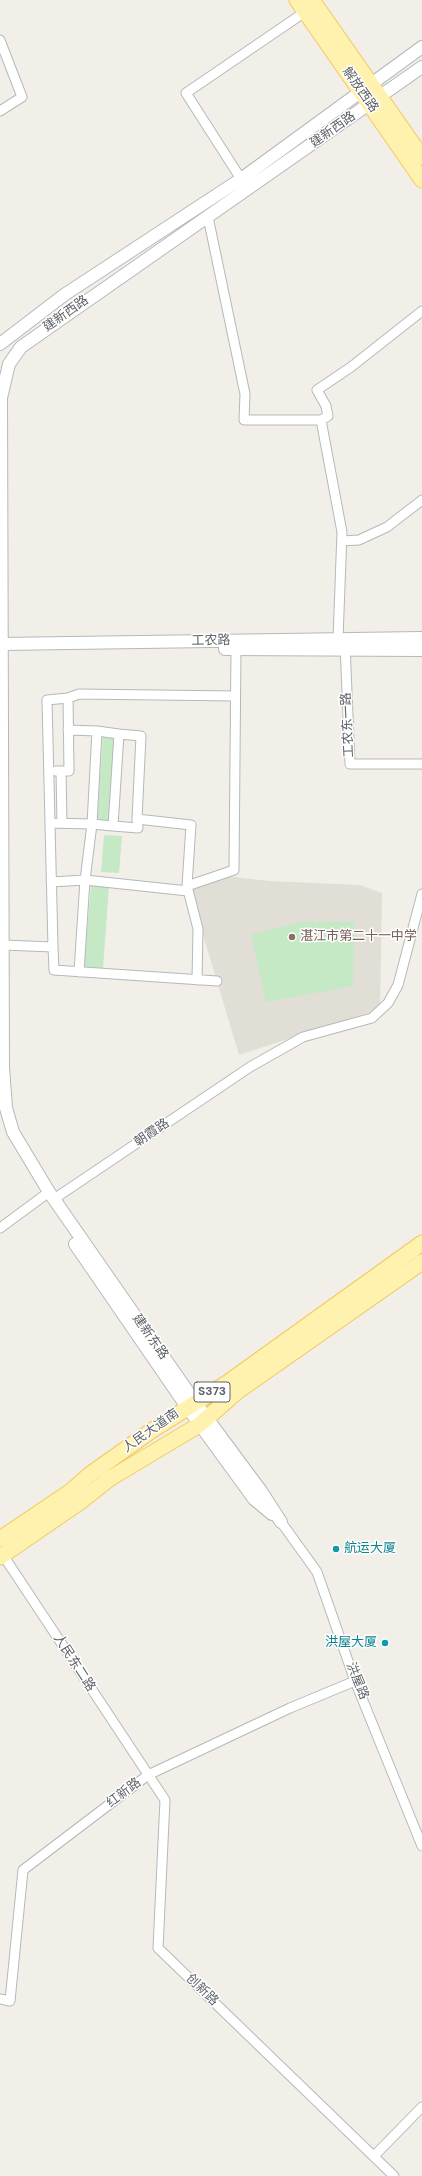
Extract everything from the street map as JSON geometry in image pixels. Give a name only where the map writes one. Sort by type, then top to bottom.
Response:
[{"type":"main road","name":"解放西路","points":[[297,0],[366,88]]},
{"type":"main road","name":"解放西路","points":[[312,0],[422,180]]},
{"type":"main road","name":"解放西路","points":[[375,101],[422,157]]},
{"type":"main road","name":"人民大道南","points":[[0,1539],[71,1491],[89,1475],[191,1404],[226,1384],[422,1243]]},
{"type":"main road","name":"人民大道南","points":[[1,1554],[80,1502],[109,1479],[204,1421],[238,1391],[422,1262]]},
{"type":"street","points":[[241,179],[186,93],[302,14]]},
{"type":"street","points":[[0,40],[22,98],[0,110]]},
{"type":"street","name":"建新西路","points":[[0,344],[64,295],[241,179],[422,47]]},
{"type":"street","name":"建新西路","points":[[0,648],[1,398],[9,364],[21,347],[422,67]]},
{"type":"street","points":[[208,217],[245,394],[244,420],[321,420],[328,416],[326,406],[317,390],[351,367],[422,311]]},
{"type":"street","points":[[321,420],[342,532],[342,643]]},
{"type":"street","points":[[342,542],[359,540],[387,527],[422,500]]},
{"type":"street","name":"工农路","points":[[0,648],[236,649],[422,638]]},
{"type":"street","name":"工农路","points":[[0,648],[342,643],[422,650]]},
{"type":"street","name":"工农东一路","points":[[342,643],[350,764],[422,764]]},
{"type":"street","name":"建新东路","points":[[0,648],[3,1067],[6,1108],[13,1132],[49,1196]]},
{"type":"street","points":[[52,882],[84,880],[188,889],[234,870],[236,649]]},
{"type":"street","points":[[217,981],[54,970],[47,700],[68,698],[79,694],[235,696]]},
{"type":"street","points":[[49,770],[69,771],[68,698]]},
{"type":"street","points":[[50,823],[92,824],[138,828],[137,820],[141,736],[97,731],[68,730]]},
{"type":"street","points":[[79,972],[84,880],[92,824],[97,731]]},
{"type":"street","points":[[113,826],[119,734]]},
{"type":"street","points":[[61,771],[62,823]]},
{"type":"street","points":[[137,820],[191,824],[188,889],[198,929],[197,980]]},
{"type":"street","name":"朝霞路","points":[[0,1228],[250,1067],[303,1037],[372,1018],[388,1003],[398,985],[422,894]]},
{"type":"street","points":[[3,945],[53,947]]},
{"type":"street","name":"建新东路","points":[[0,1113],[6,1132],[204,1421],[254,1499],[281,1522]]},
{"type":"street","name":"洪屋路","points":[[281,1522],[317,1572],[355,1681],[422,1846]]},
{"type":"street","name":"人民东二路","points":[[1,1554],[148,1775]]},
{"type":"street","name":"红新路","points":[[0,1999],[10,2001],[23,1870],[148,1775],[290,1708],[355,1681]]},
{"type":"street","name":"创新路","points":[[148,1775],[165,1800],[158,1948],[394,2176]]},
{"type":"street","points":[[374,2156],[422,2107]]},
{"type":"shaded area","name":"湛江市第二十一中学","points":[[226,876],[269,881],[360,885],[382,893],[380,1009],[239,1055],[189,888]]},
{"type":"green space","points":[[103,734],[117,735],[111,822],[97,821]]},
{"type":"green space","points":[[104,835],[122,836],[119,873],[101,872]]},
{"type":"green space","points":[[91,885],[109,886],[103,968],[84,967]]},
{"type":"green space","points":[[301,922],[354,922],[353,986],[266,1002],[251,935]]},
{"type":"place","name":"湛江市第二十一中学","points":[[292,937]]},
{"type":"place","name":"航运大厦","points":[[336,1549]]},
{"type":"place","name":"洪屋大厦","points":[[385,1643]]}]
